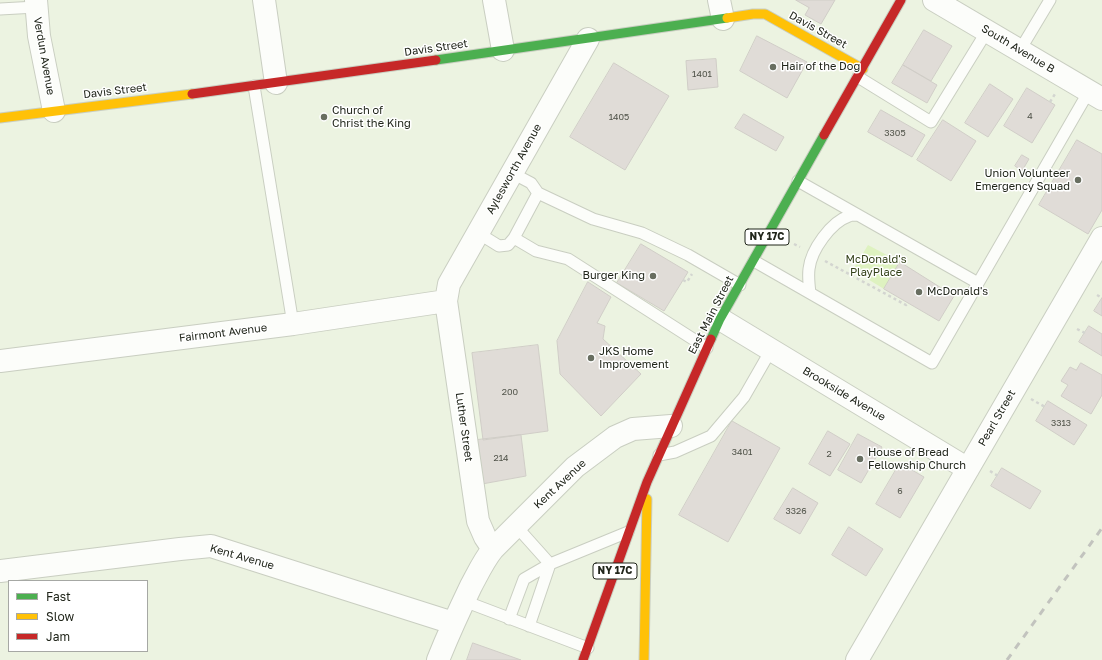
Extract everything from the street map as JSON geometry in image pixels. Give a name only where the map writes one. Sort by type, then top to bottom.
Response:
[{"type":"main road","name":"East Main Street","points":[[583,660],[647,482],[720,319],[901,0]]},
{"type":"main road","name":"Davis Street","points":[[0,118],[254,86],[588,39],[721,10],[764,14],[860,73]]},
{"type":"main road","points":[[644,660],[647,482]]},
{"type":"street","points":[[264,0],[276,82]]},
{"type":"street","points":[[494,0],[503,50]]},
{"type":"street","name":"South Avenue B","points":[[934,0],[1096,95]]},
{"type":"street","name":"Verdun Avenue","points":[[36,3],[39,36],[54,111]]},
{"type":"street","name":"Aylesworth Avenue","points":[[446,301],[450,284],[588,39]]},
{"type":"street","name":"Pearl Street","points":[[857,660],[1102,238]]},
{"type":"street","name":"Fairmont Avenue","points":[[0,361],[293,324],[446,301]]},
{"type":"street","name":"Luther Street","points":[[446,301],[478,520],[485,537],[493,549]]},
{"type":"street","name":"Brookside Avenue","points":[[720,319],[968,469]]},
{"type":"street","name":"Kent Avenue","points":[[438,660],[453,623],[486,557],[493,549],[575,467],[615,437],[633,429],[671,426]]},
{"type":"street","name":"Kent Avenue","points":[[0,571],[211,546],[453,623]]},
{"type":"lane","points":[[1020,50],[1050,0]]},
{"type":"lane","points":[[0,9],[36,3]]},
{"type":"lane","points":[[860,73],[932,122],[987,31]]},
{"type":"lane","points":[[254,86],[293,324]]},
{"type":"lane","points":[[754,261],[932,363],[978,283],[1096,95]]},
{"type":"lane","points":[[512,172],[531,183],[538,193],[593,219],[642,233],[688,255],[740,285]]},
{"type":"lane","points":[[798,181],[978,283]]},
{"type":"lane","points":[[478,233],[500,246],[508,245],[514,238],[538,193]]},
{"type":"lane","points":[[810,293],[809,268],[812,257],[819,243],[838,222],[849,216],[858,215]]},
{"type":"lane","points":[[514,238],[536,251],[568,259],[707,348]]},
{"type":"lane","points":[[659,455],[675,452],[711,436],[744,398],[771,350]]},
{"type":"lane","points":[[516,526],[550,564]]},
{"type":"lane","points":[[509,619],[524,579],[550,564],[628,532]]},
{"type":"lane","points":[[529,626],[550,564]]},
{"type":"lane","points":[[464,601],[588,648]]},
{"type":"path","points":[[1050,102],[1055,94]]},
{"type":"path","points":[[821,259],[837,266],[906,305],[908,303]]},
{"type":"path","points":[[683,280],[687,282],[692,274]]},
{"type":"path","points":[[1097,295],[1102,298]]},
{"type":"path","points":[[1077,329],[1085,333]]},
{"type":"green space","name":"McDonald's PlayPlace","points":[[868,245],[900,262],[884,289],[853,270]]},
{"type":"building","points":[[796,0],[835,0],[821,24],[805,15],[809,8]]},
{"type":"building","points":[[924,30],[952,46],[931,81],[903,65]]},
{"type":"building","name":"Hair of the Dog","points":[[757,36],[807,62],[787,98],[740,71]]},
{"type":"building","points":[[716,59],[718,87],[688,90],[686,61]]},
{"type":"building","points":[[614,63],[669,96],[625,170],[570,137]]},
{"type":"building","points":[[903,65],[937,85],[927,103],[892,83]]},
{"type":"building","points":[[990,84],[1013,99],[988,137],[965,123]]},
{"type":"building","points":[[1027,88],[1055,105],[1032,143],[1004,126]]},
{"type":"building","points":[[881,110],[925,135],[912,157],[868,132]]},
{"type":"building","points":[[744,114],[784,137],[776,151],[735,128]]},
{"type":"building","points":[[943,120],[976,141],[951,181],[917,160]]},
{"type":"building","name":"Union Volunteer Emergency Squad","points":[[1077,140],[1102,154],[1102,210],[1088,234],[1039,205]]},
{"type":"building","points":[[1022,155],[1029,159],[1022,171],[1015,166]]},
{"type":"building","name":"Burger King","points":[[641,244],[688,272],[664,311],[617,283]]},
{"type":"building","name":"McDonald's","points":[[900,262],[954,296],[939,321],[884,289]]},
{"type":"building","name":"JKS Home Improvement","points":[[588,282],[611,297],[597,323],[605,326],[603,339],[641,374],[601,416],[560,374],[557,341]]},
{"type":"building","points":[[1102,298],[1102,316],[1094,311]]},
{"type":"building","points":[[1089,326],[1102,334],[1102,356],[1079,342]]},
{"type":"building","points":[[538,345],[548,431],[483,440],[472,353]]},
{"type":"building","points":[[1081,363],[1102,375],[1102,395],[1091,414],[1061,396],[1068,385],[1061,381],[1070,367],[1076,370]]},
{"type":"building","points":[[1048,401],[1087,425],[1074,445],[1036,421]]},
{"type":"building","points":[[732,421],[780,448],[728,542],[679,515]]},
{"type":"building","points":[[828,431],[850,444],[830,476],[809,464]]},
{"type":"building","name":"House of Bread Fellowship Church","points":[[858,434],[882,447],[861,483],[838,470]]},
{"type":"building","points":[[521,435],[526,476],[482,484],[477,440]]},
{"type":"building","points":[[900,463],[924,477],[900,518],[876,504]]},
{"type":"building","points":[[1002,468],[1041,491],[1030,509],[991,486]]},
{"type":"building","points":[[793,488],[818,503],[800,534],[774,519]]},
{"type":"building","points":[[849,527],[883,549],[866,576],[832,555]]},
{"type":"building","points":[[473,643],[521,660],[467,660]]},
{"type":"railway","points":[[1007,660],[1102,528]]},
{"type":"traffic: fast","points":[[436,60],[727,18]]},
{"type":"traffic: fast","points":[[711,339],[720,319],[824,135]]},
{"type":"traffic: slow","points":[[727,18],[753,14],[765,14],[863,69]]},
{"type":"traffic: slow","points":[[0,118],[192,94]]},
{"type":"traffic: slow","points":[[644,660],[647,499]]},
{"type":"traffic: jam","points":[[824,135],[901,0]]},
{"type":"traffic: jam","points":[[192,94],[436,60]]},
{"type":"traffic: jam","points":[[583,660],[647,482],[711,339]]},
{"type":"place","name":"Hair of the Dog","points":[[773,67]]},
{"type":"place","name":"Church of Christ the King","points":[[324,117]]},
{"type":"place","name":"Union Volunteer Emergency Squad","points":[[1078,180]]},
{"type":"place","name":"Burger King","points":[[653,276]]},
{"type":"place","name":"McDonald's","points":[[919,292]]},
{"type":"place","name":"JKS Home Improvement","points":[[591,358]]},
{"type":"place","name":"House of Bread Fellowship Church","points":[[860,459]]}]
